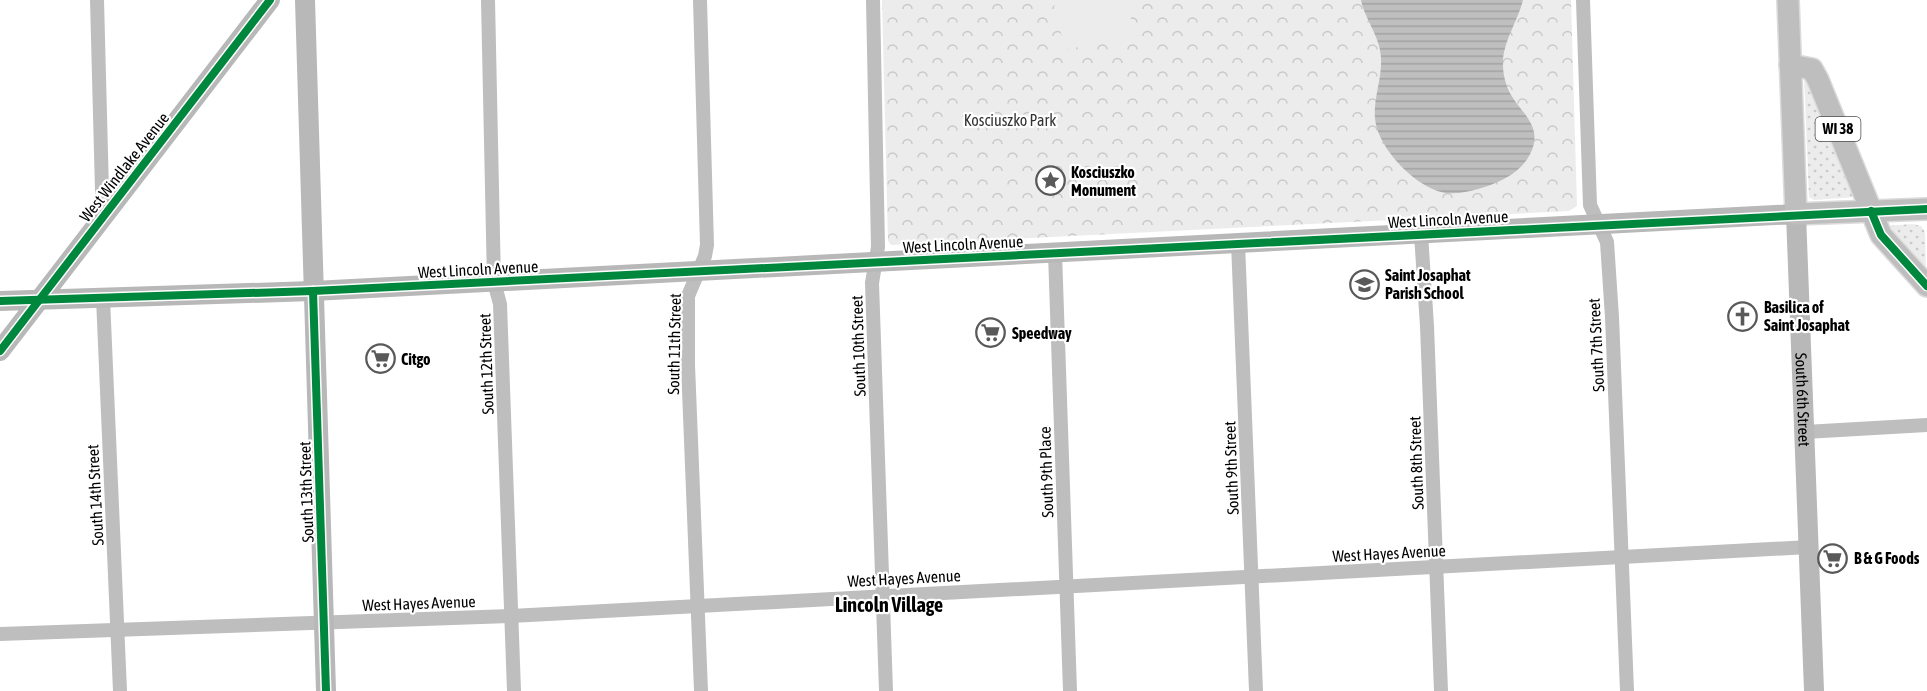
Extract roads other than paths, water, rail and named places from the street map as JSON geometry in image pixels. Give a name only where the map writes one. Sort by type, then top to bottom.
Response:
[{"type":"main road","name":"West Windlake Avenue","points":[[0,351],[270,0]]},
{"type":"main road","name":"South 13th Street","points":[[305,0],[326,691]]},
{"type":"main road","name":"South 6th Street","points":[[1788,0],[1814,691]]},
{"type":"main road","name":"WI 38","points":[[1790,65],[1806,66],[1812,69],[1881,235],[1927,286]]},
{"type":"main road","name":"West Lincoln Avenue","points":[[0,301],[313,291],[1927,209]]},
{"type":"street","points":[[98,0],[102,191],[107,212]]},
{"type":"street","name":"South 12th Street","points":[[488,0],[494,282],[500,304],[514,691]]},
{"type":"street","name":"South 11th Street","points":[[700,0],[707,245],[705,256],[688,296],[688,354],[701,691]]},
{"type":"street","name":"South 10th Street","points":[[873,0],[878,247],[872,283],[886,691]]},
{"type":"street","name":"South 7th Street","points":[[1583,0],[1590,205],[1606,242],[1612,317],[1627,691]]},
{"type":"street","name":"South 8th Street","points":[[1421,234],[1427,326],[1441,691]]},
{"type":"street","name":"South 9th Street","points":[[1238,243],[1256,691]]},
{"type":"street","name":"South 9th Place","points":[[1055,253],[1070,691]]},
{"type":"street","name":"South 14th Street","points":[[103,298],[120,691]]},
{"type":"street","points":[[1805,432],[1927,425]]},
{"type":"street","name":"West Hayes Avenue","points":[[0,634],[511,616],[1809,547]]},
{"type":"place","name":"Kosciuszko Monument","points":[[1050,181]]},
{"type":"place","name":"Saint Josaphat Parish School","points":[[1364,284]]},
{"type":"place","name":"Basilica of Saint Josaphat","points":[[1743,316]]},
{"type":"place","name":"Speedway","points":[[991,333]]},
{"type":"place","name":"Citgo","points":[[380,359]]},
{"type":"place","name":"B & G Foods","points":[[1833,558]]},
{"type":"district","name":"Lincoln Village","points":[[889,605]]},
{"type":"park label","name":"Kosciuszko Park","points":[[1010,120]]}]
